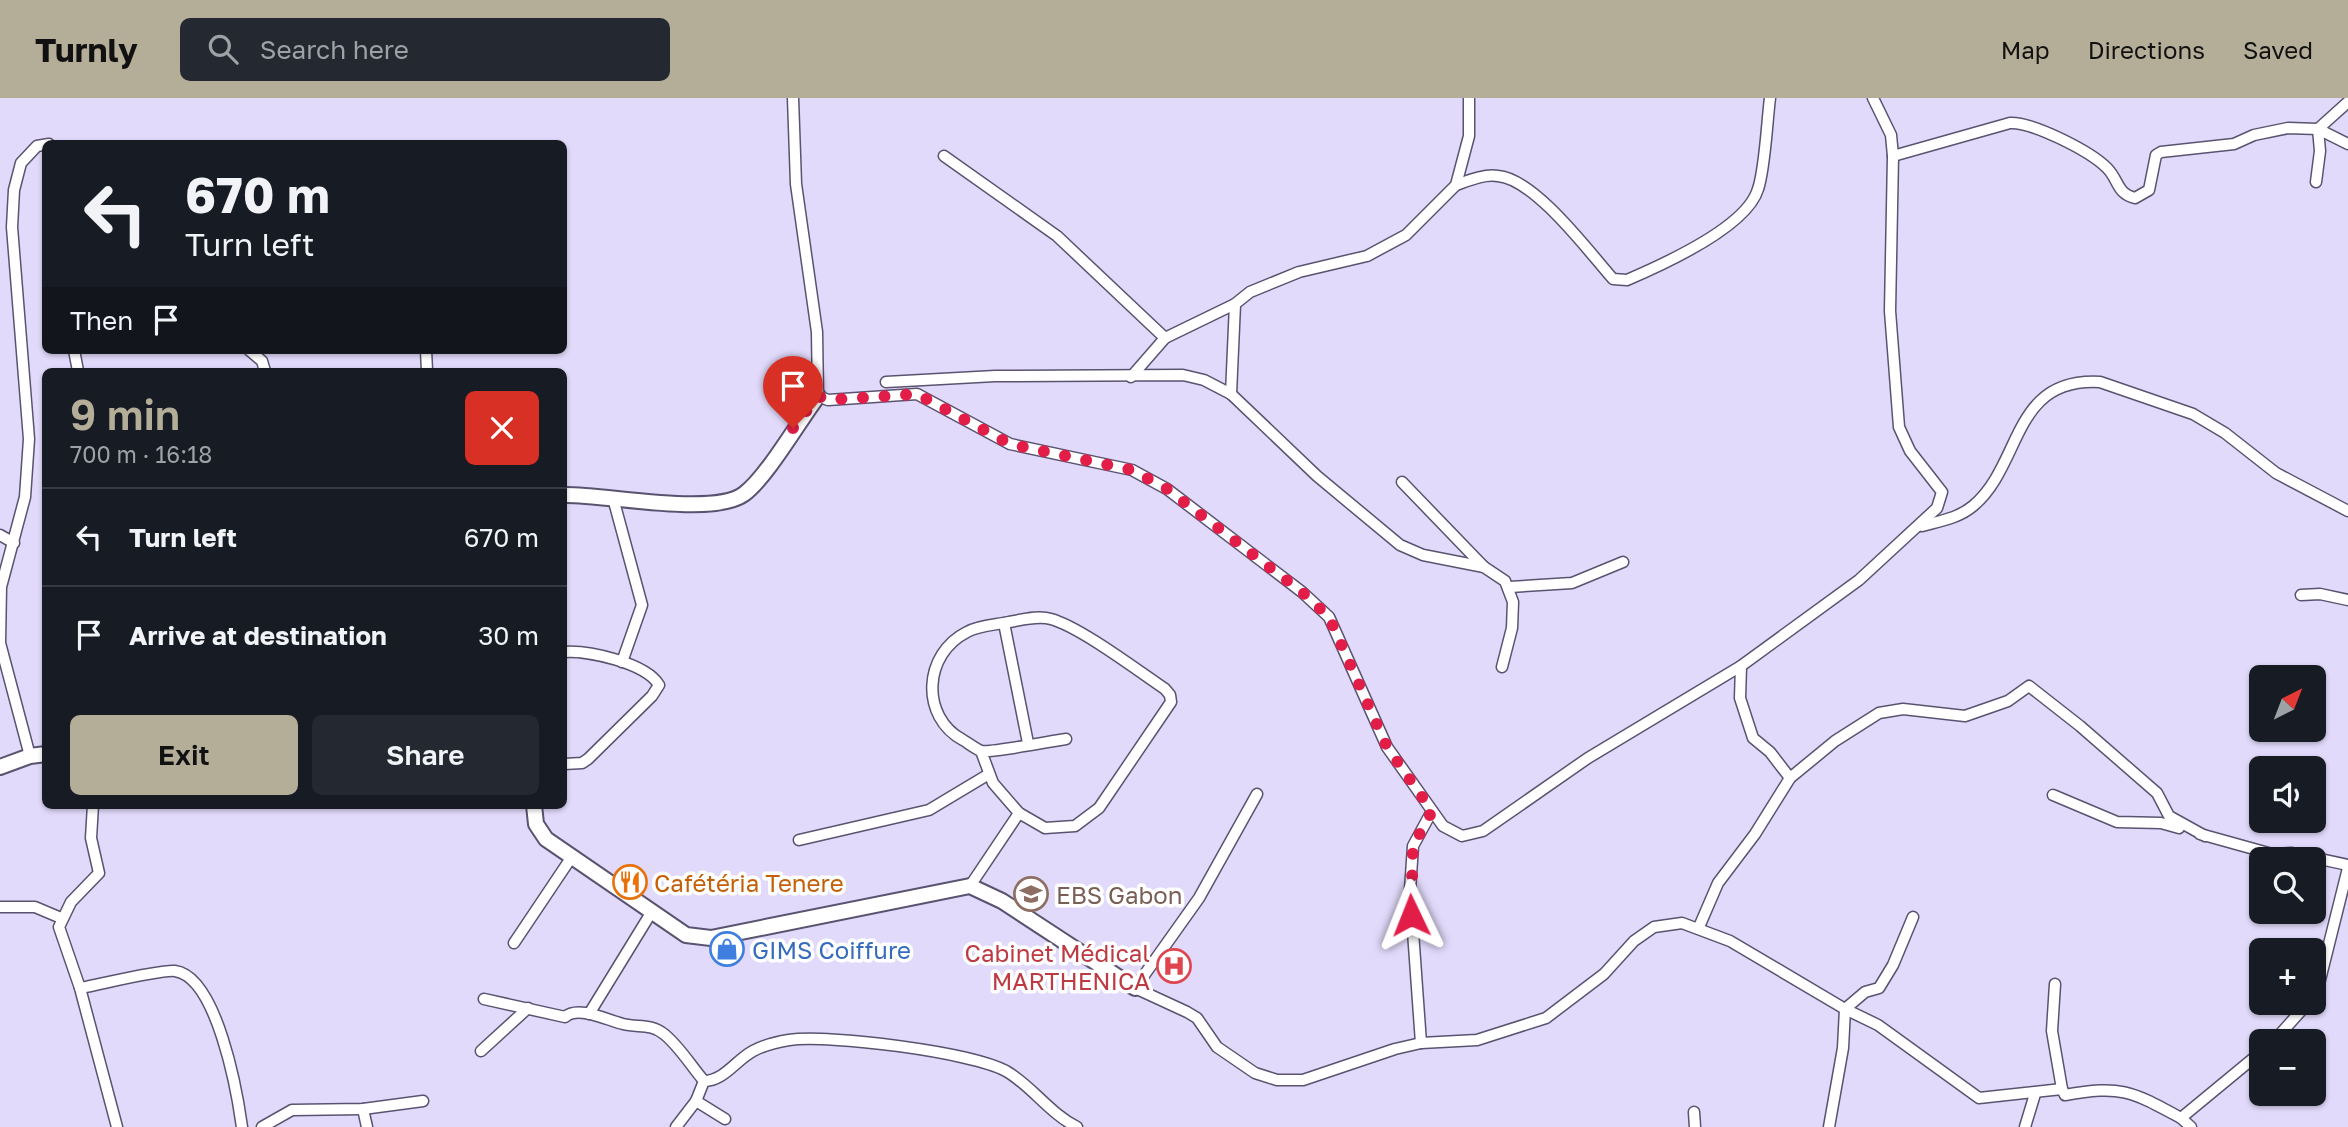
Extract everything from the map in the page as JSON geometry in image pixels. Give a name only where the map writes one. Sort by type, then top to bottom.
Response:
[{"type":"street","points":[[567,495],[684,504],[736,498],[754,483],[818,396],[817,332],[796,184],[793,98]]},
{"type":"street","points":[[1131,377],[1165,338],[1235,304],[1272,280],[1367,256],[1413,229],[1456,184],[1469,136],[1469,98]]},
{"type":"street","points":[[1456,184],[1499,176],[1520,184],[1540,200],[1613,279],[1627,280],[1728,227],[1746,209],[1759,189],[1770,98]]},
{"type":"street","points":[[818,396],[828,400],[917,394],[1010,444],[1132,470],[1167,489],[1302,592],[1329,617],[1387,747],[1432,811],[1453,833],[1462,836],[1483,831],[1588,758],[1741,666],[1858,579],[1937,508],[1942,492],[1910,451],[1899,427],[1890,311],[1893,156],[1891,135],[1873,98]]},
{"type":"street","points":[[2318,129],[2348,102]]},
{"type":"street","points":[[1893,156],[2010,122],[2022,122],[2045,130],[2108,169],[2119,191],[2135,198],[2148,190],[2156,155],[2161,152],[2234,144],[2254,135],[2288,128],[2318,129],[2348,144]]},
{"type":"street","points":[[2316,182],[2320,151],[2318,129]]},
{"type":"street","points":[[30,756],[0,643],[1,587],[27,482],[29,423],[13,274],[13,208],[21,163],[37,146],[42,145]]},
{"type":"street","points":[[944,156],[1057,236],[1165,338]]},
{"type":"street","points":[[1231,394],[1235,304]]},
{"type":"street","points":[[254,354],[262,361],[264,368]]},
{"type":"street","points":[[886,382],[995,376],[1192,376],[1231,394],[1317,476],[1400,545],[1423,555],[1485,567]]},
{"type":"street","points":[[1919,527],[1959,515],[1973,506],[1991,485],[2018,430],[2041,397],[2063,386],[2088,381],[2100,382],[2193,414],[2225,433],[2276,473],[2348,511]]},
{"type":"street","points":[[1402,482],[1485,567],[1510,587],[1513,602],[1512,628],[1502,667]]},
{"type":"street","points":[[613,498],[642,605],[622,662]]},
{"type":"street","points":[[0,535],[14,543]]},
{"type":"street","points":[[1510,587],[1572,583],[1623,562]]},
{"type":"street","points":[[2301,595],[2320,594],[2348,600]]},
{"type":"street","points":[[981,751],[989,775],[1019,813],[1045,828],[1065,828],[1083,823],[1099,808],[1163,716],[1171,699],[1165,689],[1060,622],[1048,617],[1004,623],[966,632],[944,652],[934,674],[933,699],[940,723],[950,733],[981,751],[1066,739]]},
{"type":"street","points":[[1004,623],[1028,743]]},
{"type":"street","points":[[567,652],[580,651],[622,662],[653,677],[658,688],[588,759],[583,763],[567,764]]},
{"type":"street","points":[[1741,666],[1740,698],[1753,738],[1770,752],[1790,778]]},
{"type":"street","points":[[1699,927],[1718,883],[1755,834],[1790,778],[1835,741],[1879,713],[1903,709],[1965,716],[2008,701],[2029,686],[2157,793],[2169,817],[2205,836]]},
{"type":"street","points":[[0,767],[42,754]]},
{"type":"street","points":[[799,840],[929,810],[989,775]]},
{"type":"street","points":[[1135,988],[1199,898],[1257,794]]},
{"type":"street","points":[[2053,794],[2117,822],[2166,824],[2272,854],[2291,853],[2348,867],[2326,956]]},
{"type":"street","points":[[93,809],[91,838],[99,873],[71,902],[61,918],[61,939],[80,988],[117,1127]]},
{"type":"street","points":[[535,809],[540,832],[571,858],[686,935],[711,938],[970,886],[1002,901],[1135,988],[1188,1012],[1197,1018],[1217,1047],[1265,1078],[1303,1080],[1420,1043],[1477,1040],[1546,1018],[1604,974],[1634,941],[1654,927],[1682,923],[1699,927],[1730,941],[1845,1009],[1878,1024],[1979,1098],[2062,1089]]},
{"type":"street","points":[[1420,1043],[1410,890],[1413,846],[1432,811]]},
{"type":"street","points":[[970,886],[1019,813]]},
{"type":"street","points":[[514,943],[571,858]]},
{"type":"street","points":[[0,908],[35,906],[61,918]]},
{"type":"street","points":[[589,1014],[651,913]]},
{"type":"street","points":[[1829,1127],[1843,1048],[1845,1009],[1865,992],[1879,988],[1894,965],[1913,917]]},
{"type":"street","points":[[80,988],[171,970],[193,979],[212,1006],[242,1127]]},
{"type":"street","points":[[2055,985],[2052,1031],[2065,1095],[2103,1088],[2134,1092],[2181,1118],[2191,1127]]},
{"type":"street","points":[[484,999],[565,1017],[570,1013],[589,1014],[624,1024],[651,1026],[674,1044],[704,1081]]},
{"type":"street","points":[[481,1051],[528,1008]]},
{"type":"street","points":[[2285,1029],[2297,1015]]},
{"type":"street","points":[[704,1081],[721,1077],[753,1051],[782,1041],[887,1045],[970,1059],[1004,1070],[1054,1113],[1077,1127]]},
{"type":"street","points":[[2181,1118],[2249,1062]]},
{"type":"street","points":[[676,1127],[696,1101],[704,1081]]},
{"type":"street","points":[[2025,1127],[2035,1094]]},
{"type":"street","points":[[262,1127],[292,1110],[363,1109],[423,1101]]},
{"type":"street","points":[[696,1101],[725,1119]]},
{"type":"street","points":[[363,1109],[367,1127]]},
{"type":"street","points":[[1694,1112],[1695,1127]]},
{"type":"place","name":"Cafétéria Tenere","points":[[630,882]]},
{"type":"place","name":"EBS Gabon","points":[[1031,894]]},
{"type":"place","name":"GIMS Coiffure","points":[[727,949]]},
{"type":"place","name":"Cabinet Médical MARTHENICA","points":[[1174,966]]},
{"type":"route","points":[[793,428],[818,396],[828,400],[917,394],[929,398],[980,431],[1010,444],[1036,452],[1121,467],[1141,474],[1167,489],[1302,592],[1318,605],[1337,629],[1381,736],[1409,782],[1432,811],[1413,846],[1411,915]]}]
